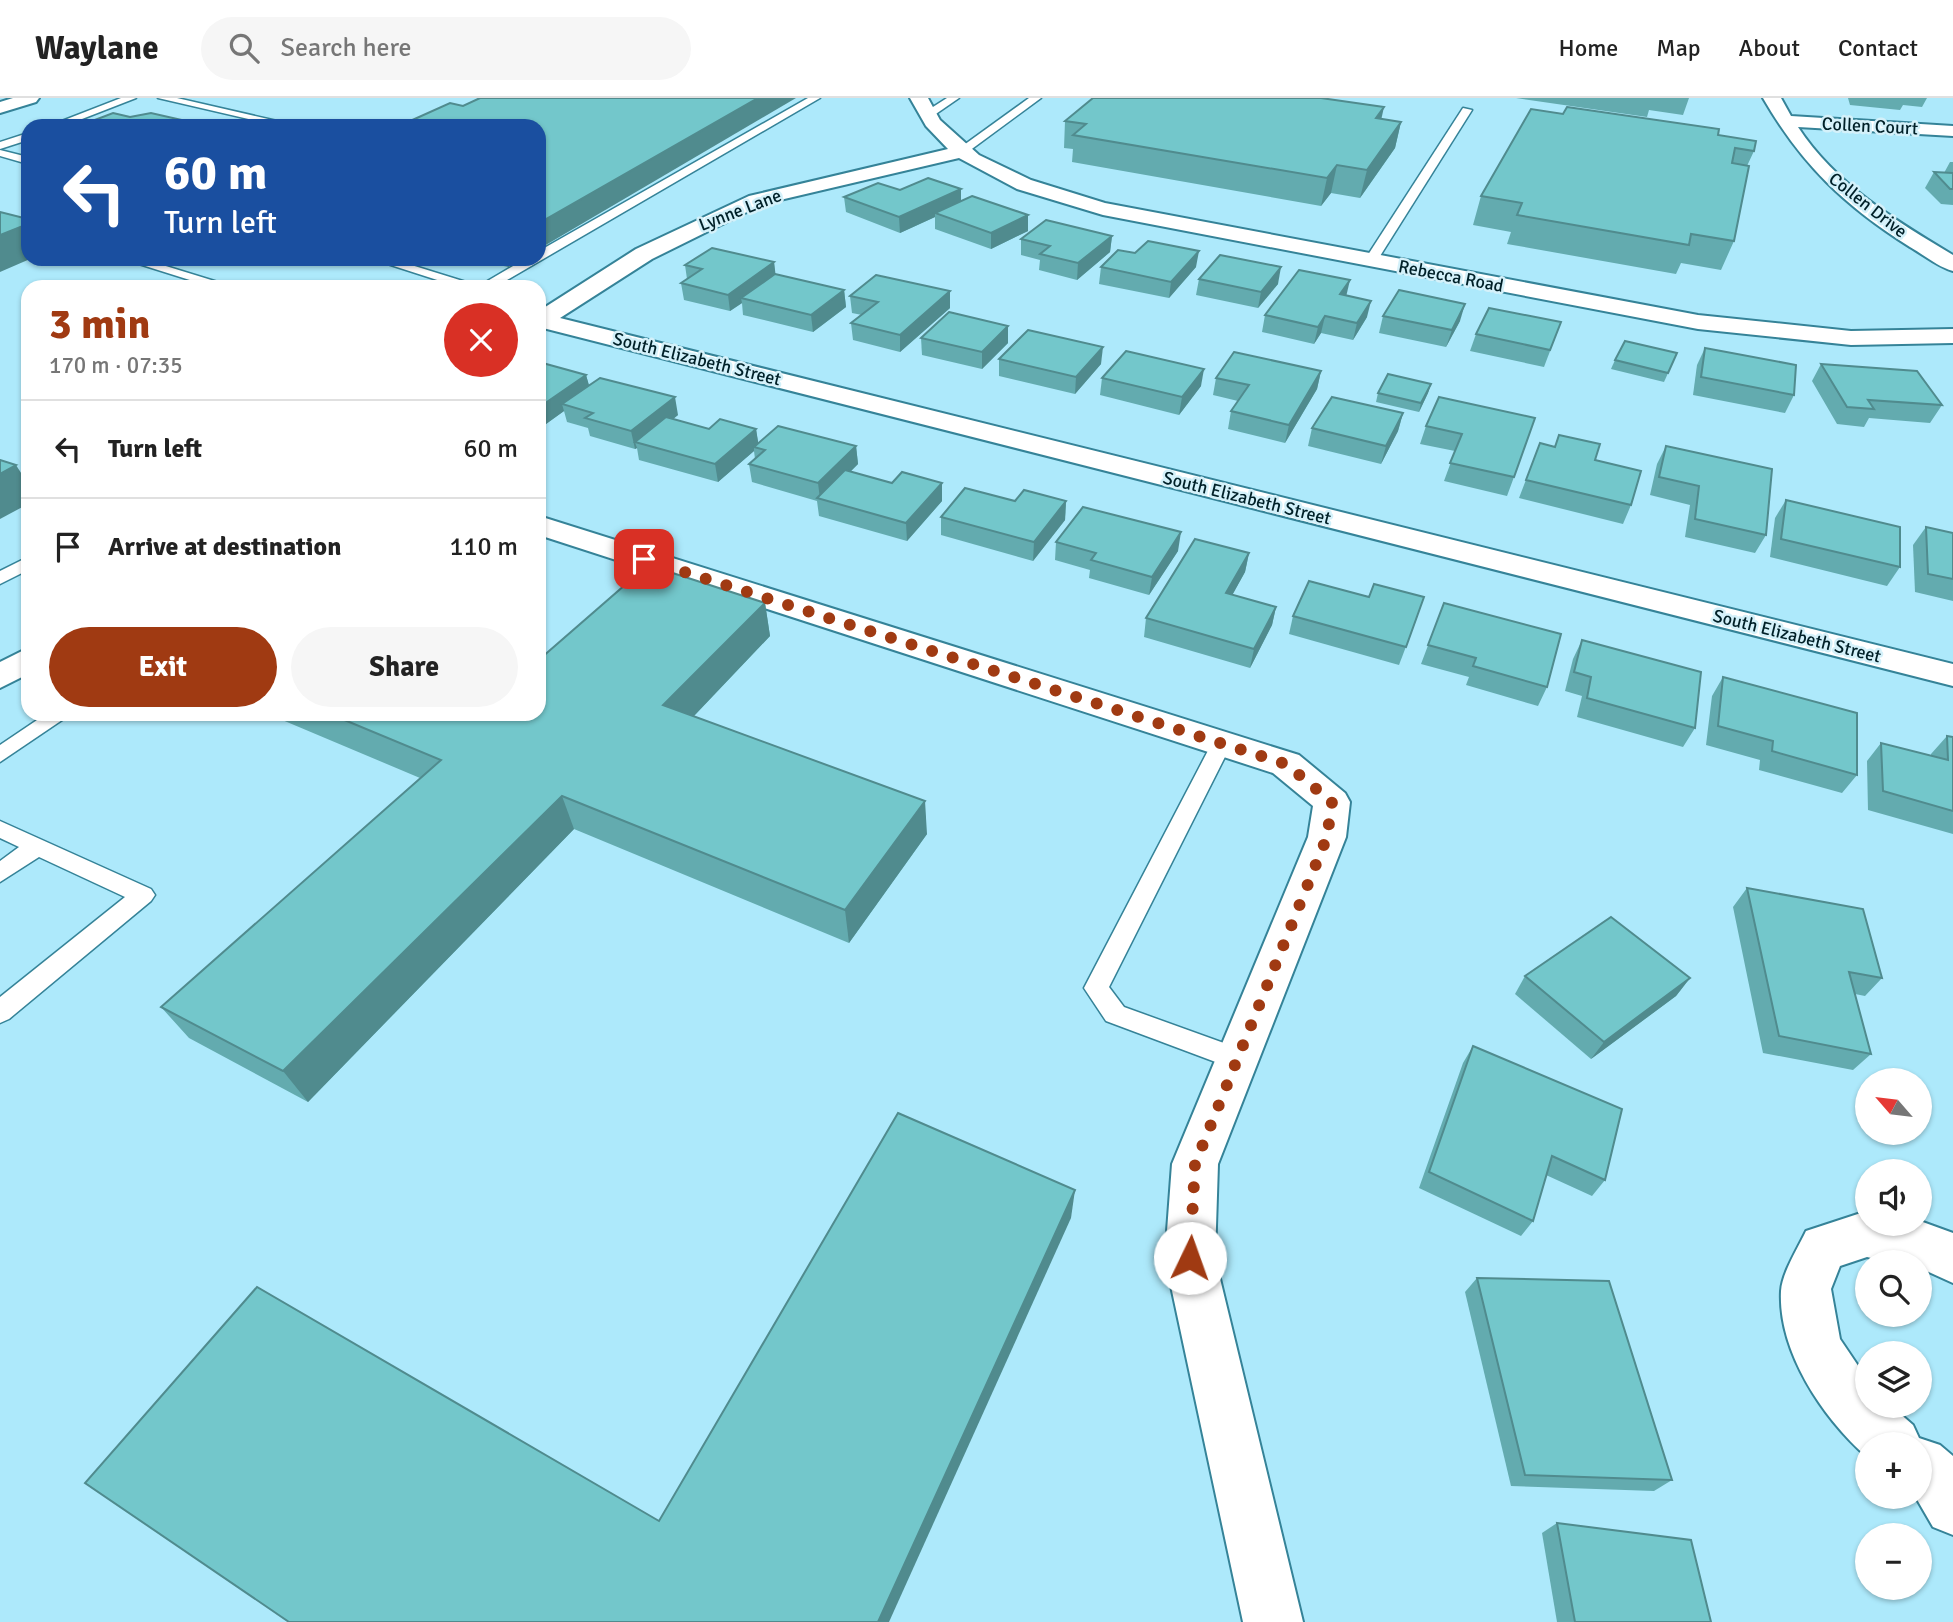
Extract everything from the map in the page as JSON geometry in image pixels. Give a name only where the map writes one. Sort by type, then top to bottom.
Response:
[{"type":"street","points":[[0,108],[30,98]]},
{"type":"street","points":[[919,98],[926,116]]},
{"type":"street","name":"Collen Drive","points":[[1772,98],[1803,148],[1834,182],[1871,211],[1953,264]]},
{"type":"street","name":"Rebecca Road","points":[[926,116],[961,152],[1027,185],[1103,209],[1745,329],[1851,338],[1953,336]]},
{"type":"street","name":"Collen Court","points":[[1787,121],[1953,131]]},
{"type":"street","name":"Collen Court","points":[[1803,148],[1828,149]]},
{"type":"street","name":"Lynne Lane","points":[[546,317],[644,254],[756,200],[961,152]]},
{"type":"street","name":"South Elizabeth Street","points":[[546,321],[1953,675]]},
{"type":"street","points":[[546,527],[1286,764],[1332,802],[1327,837],[1195,1164],[1190,1258],[1272,1622]]},
{"type":"street","points":[[0,677],[21,664]]},
{"type":"street","points":[[1880,1432],[1858,1414],[1816,1349],[1806,1289],[1823,1248],[1867,1234],[1927,1245],[1953,1259]]},
{"type":"lane","points":[[73,119],[131,98]]},
{"type":"lane","points":[[163,98],[261,119]]},
{"type":"lane","points":[[546,252],[816,98]]},
{"type":"lane","points":[[926,116],[954,98]]},
{"type":"lane","points":[[961,152],[1037,98]]},
{"type":"lane","points":[[1370,261],[1467,110]]},
{"type":"lane","points":[[0,146],[21,138]]},
{"type":"lane","points":[[0,153],[21,159]]},
{"type":"lane","points":[[154,266],[202,280]]},
{"type":"lane","points":[[402,266],[449,280]]},
{"type":"lane","points":[[497,280],[522,266]]},
{"type":"lane","points":[[0,579],[21,566]]},
{"type":"lane","points":[[0,755],[51,721]]},
{"type":"lane","points":[[1222,743],[1096,988],[1115,1014],[1237,1059]]},
{"type":"lane","points":[[0,829],[143,895],[0,1012]]},
{"type":"lane","points":[[0,873],[37,846]]},
{"type":"building","points":[[480,98],[758,98],[546,219],[546,119],[415,119],[450,103],[463,106]]},
{"type":"building","points":[[1093,98],[1321,98],[1384,107],[1376,118],[1401,122],[1367,170],[1337,165],[1327,178],[1073,135],[1086,124],[1065,121]]},
{"type":"building","points":[[1567,107],[1719,129],[1718,135],[1756,141],[1754,151],[1735,148],[1732,163],[1749,166],[1734,241],[1691,234],[1689,245],[1517,215],[1522,203],[1481,196],[1531,109],[1563,114]]},
{"type":"building","points":[[113,113],[130,117],[151,113],[177,119],[97,119]]},
{"type":"building","points":[[1934,172],[1953,173],[1953,189],[1950,189]]},
{"type":"building","points":[[928,178],[961,189],[899,217],[844,197],[878,183],[900,190]]},
{"type":"building","points":[[972,196],[1028,215],[991,233],[935,213]]},
{"type":"building","points":[[0,212],[21,217],[21,227],[0,235]]},
{"type":"building","points":[[1046,220],[1112,236],[1078,263],[1040,254],[1050,246],[1021,239]]},
{"type":"building","points":[[1148,241],[1199,251],[1171,282],[1101,267],[1118,250],[1135,253]]},
{"type":"building","points":[[712,248],[774,262],[728,295],[681,283],[702,269],[685,265]]},
{"type":"building","points":[[1220,255],[1281,267],[1261,292],[1199,279]]},
{"type":"building","points":[[1299,270],[1350,280],[1340,294],[1371,301],[1357,323],[1325,316],[1318,327],[1265,315]]},
{"type":"building","points":[[775,274],[844,290],[811,315],[741,298]]},
{"type":"building","points":[[876,275],[950,291],[900,335],[851,323],[878,302],[850,296]]},
{"type":"building","points":[[1399,290],[1465,304],[1452,330],[1383,316]]},
{"type":"building","points":[[1489,308],[1561,322],[1550,350],[1476,334]]},
{"type":"building","points":[[949,312],[1008,326],[982,352],[921,338]]},
{"type":"building","points":[[1028,330],[1103,347],[1076,377],[999,359]]},
{"type":"building","points":[[1625,341],[1677,353],[1668,373],[1615,360]]},
{"type":"building","points":[[1705,348],[1796,365],[1794,395],[1701,377]]},
{"type":"building","points":[[1126,351],[1204,369],[1182,397],[1102,378]]},
{"type":"building","points":[[1234,352],[1321,371],[1289,425],[1231,411],[1249,385],[1216,378]]},
{"type":"building","points":[[546,364],[586,375],[546,403]]},
{"type":"building","points":[[1821,364],[1917,371],[1942,405],[1868,400],[1874,409],[1847,407]]},
{"type":"building","points":[[1388,374],[1431,384],[1421,403],[1378,393]]},
{"type":"building","points":[[600,378],[675,397],[631,431],[585,418],[593,413],[562,404]]},
{"type":"building","points":[[1332,397],[1403,413],[1386,446],[1312,428]]},
{"type":"building","points":[[1439,397],[1535,418],[1514,477],[1450,463],[1462,434],[1426,426]]},
{"type":"building","points":[[666,417],[709,429],[720,419],[756,429],[715,464],[635,442]]},
{"type":"building","points":[[778,426],[856,446],[818,483],[749,464],[765,450],[754,447]]},
{"type":"building","points":[[1559,435],[1600,444],[1595,460],[1641,471],[1631,505],[1526,480],[1540,443],[1555,447]]},
{"type":"building","points":[[1666,446],[1772,469],[1766,535],[1695,519],[1699,486],[1659,477]]},
{"type":"building","points":[[0,460],[16,465],[0,474]]},
{"type":"building","points":[[845,470],[892,483],[902,472],[942,483],[906,523],[817,498]]},
{"type":"building","points":[[965,488],[1015,501],[1024,490],[1066,501],[1034,542],[941,517]]},
{"type":"building","points":[[1786,500],[1900,527],[1900,567],[1781,539]]},
{"type":"building","points":[[1083,507],[1181,532],[1152,577],[1091,560],[1096,553],[1056,542]]},
{"type":"building","points":[[1926,527],[1953,533],[1953,579],[1928,574]]},
{"type":"building","points":[[1195,539],[1249,553],[1226,593],[1276,607],[1254,649],[1146,618]]},
{"type":"building","points":[[648,565],[765,603],[663,705],[925,801],[845,910],[562,796],[283,1071],[161,1007],[441,760],[347,721],[546,721],[546,654]]},
{"type":"building","points":[[1309,581],[1369,597],[1374,584],[1424,597],[1406,647],[1293,616]]},
{"type":"building","points":[[1444,603],[1561,634],[1547,687],[1473,666],[1476,658],[1428,645]]},
{"type":"building","points":[[1582,640],[1701,672],[1695,728],[1587,698],[1591,677],[1574,672]]},
{"type":"building","points":[[1723,677],[1857,713],[1857,775],[1772,751],[1773,741],[1718,726]]},
{"type":"building","points":[[1947,736],[1953,737],[1953,811],[1883,791],[1881,743],[1948,760]]},
{"type":"building","points":[[1747,888],[1863,909],[1882,978],[1849,972],[1871,1054],[1779,1036]]},
{"type":"building","points":[[1611,917],[1690,978],[1604,1042],[1525,976]]},
{"type":"building","points":[[1473,1046],[1622,1109],[1605,1180],[1552,1156],[1533,1221],[1429,1172]]},
{"type":"building","points":[[898,1113],[1075,1190],[878,1622],[289,1622],[85,1483],[257,1287],[659,1521]]},
{"type":"building","points":[[1477,1278],[1609,1281],[1672,1480],[1525,1475]]},
{"type":"building","points":[[1557,1523],[1691,1540],[1711,1622],[1575,1622]]},
{"type":"route","points":[[644,559],[1286,764],[1332,802],[1327,837],[1195,1164],[1190,1258]]}]
